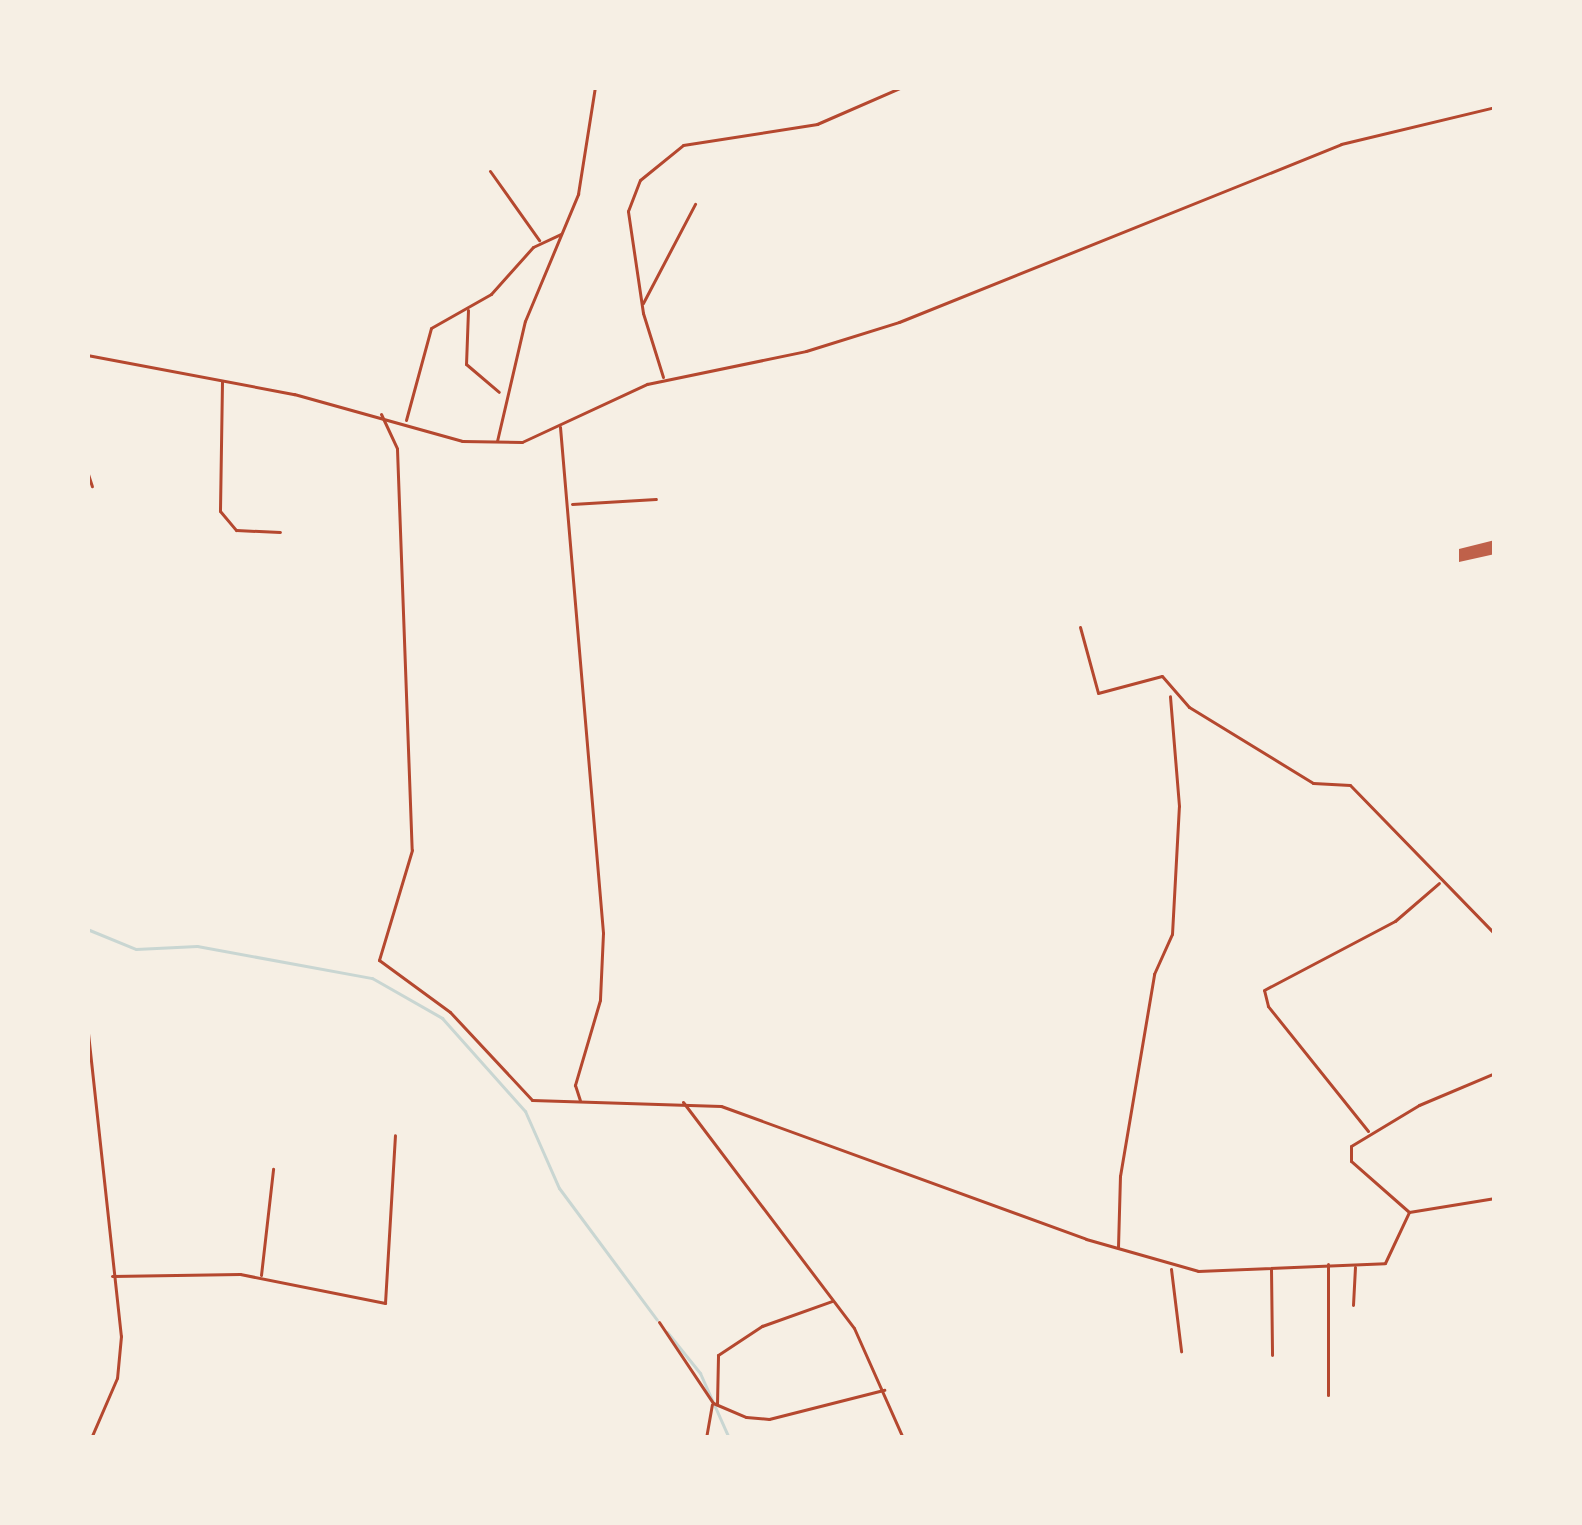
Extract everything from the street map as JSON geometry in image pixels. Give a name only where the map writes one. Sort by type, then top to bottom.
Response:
[{"type":"street","points":[[497,444],[502,393],[564,233],[595,87]]},
{"type":"street","points":[[664,379],[642,304],[628,211],[656,164],[698,141],[833,120],[902,87]]},
{"type":"street","points":[[87,355],[381,414],[497,444],[559,426],[664,379],[863,334],[1132,235],[1341,144],[1495,107]]},
{"type":"street","points":[[490,171],[540,242]]},
{"type":"street","points":[[642,304],[695,204]]},
{"type":"street","points":[[406,422],[431,328],[468,308],[540,242],[564,233]]},
{"type":"street","points":[[468,308],[466,364],[502,393]]},
{"type":"street","points":[[222,380],[220,511],[236,530],[280,532]]},
{"type":"street","points":[[381,414],[397,449],[412,850],[379,960],[450,1012],[529,1098],[582,1103],[681,1101],[781,1123],[1171,1267],[1389,1261],[1408,1212]]},
{"type":"street","points":[[559,426],[570,505],[603,933],[600,1000],[574,1085],[582,1103]]},
{"type":"street","points":[[87,471],[92,486]]},
{"type":"street","points":[[570,505],[656,500]]},
{"type":"street","points":[[1080,627],[1098,693],[1159,676],[1170,691],[1313,783],[1350,785],[1495,934]]},
{"type":"street","points":[[1118,1249],[1120,1176],[1154,974],[1172,934],[1179,806],[1170,691]]},
{"type":"street","points":[[1368,1131],[1268,1006],[1264,990],[1395,922],[1440,881]]},
{"type":"street","points":[[87,1024],[120,1365],[91,1438]]},
{"type":"street","points":[[1408,1212],[1348,1156],[1368,1131],[1495,1073]]},
{"type":"street","points":[[681,1101],[833,1300],[886,1389],[903,1438]]},
{"type":"street","points":[[112,1276],[261,1277],[388,1301],[395,1135]]},
{"type":"street","points":[[87,1136],[98,1136]]},
{"type":"street","points":[[261,1277],[273,1169]]},
{"type":"street","points":[[1408,1212],[1495,1198]]},
{"type":"street","points":[[1328,1263],[1328,1395]]},
{"type":"street","points":[[1353,1305],[1355,1265]]},
{"type":"street","points":[[1171,1267],[1181,1351]]},
{"type":"street","points":[[1271,1267],[1272,1355]]},
{"type":"street","points":[[706,1438],[715,1404],[718,1355],[762,1326],[833,1300]]},
{"type":"street","points":[[659,1322],[715,1404],[765,1420],[886,1389]]},
{"type":"building","points":[[1495,540],[1495,554],[1459,562],[1459,549]]},
{"type":"waterway","points":[[87,929],[136,949],[197,946],[372,978],[442,1018],[525,1111],[559,1188],[657,1320]]},
{"type":"waterway","points":[[667,1332],[700,1373],[729,1438]]}]
